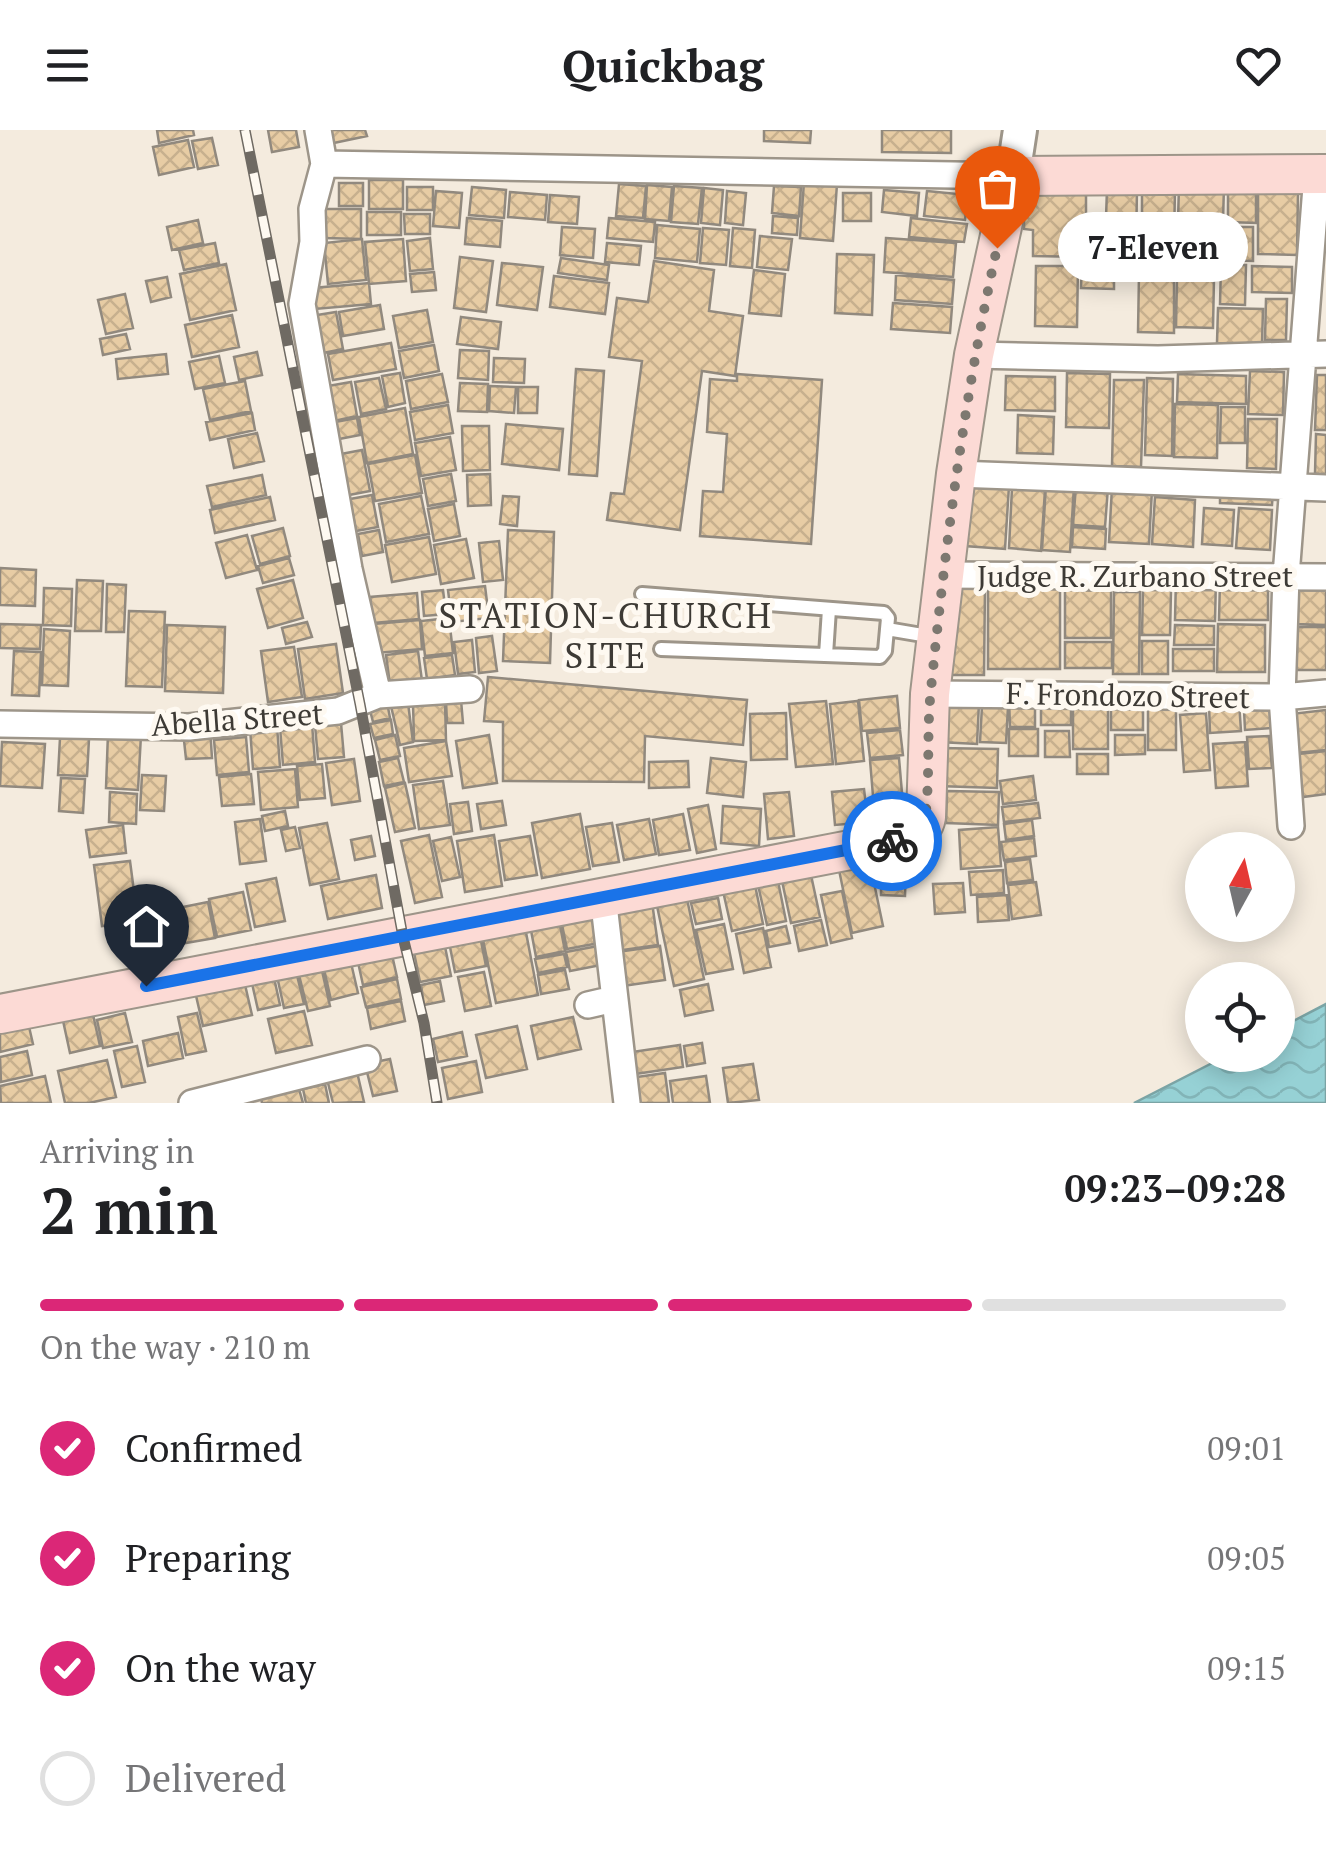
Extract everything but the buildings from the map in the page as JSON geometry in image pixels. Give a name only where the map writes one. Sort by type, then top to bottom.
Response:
[{"type":"main road","points":[[0,1014],[876,845],[918,833],[926,817],[930,694],[956,474],[974,355],[1013,176],[1322,174]]},
{"type":"street","points":[[318,130],[324,164],[312,209],[313,242],[302,304],[348,569],[378,695]]},
{"type":"street","points":[[324,164],[1013,176],[1020,130]]},
{"type":"street","points":[[1291,826],[1282,697],[1286,576],[1294,488],[1315,354],[1322,174]]},
{"type":"street","points":[[974,355],[1158,359],[1315,354]]},
{"type":"street","points":[[956,474],[1326,488]]},
{"type":"street","name":"Judge R. Zurbano Street","points":[[944,575],[1326,577]]},
{"type":"street","name":"Abella Street","points":[[0,724],[189,727],[338,711],[378,695],[470,689]]},
{"type":"street","name":"F. Frondozo Street","points":[[930,694],[1282,697],[1326,693]]},
{"type":"street","points":[[603,896],[627,1103]]},
{"type":"street","points":[[588,1005],[614,999]]},
{"type":"street","points":[[192,1103],[366,1059]]},
{"type":"lane","points":[[642,594],[884,613],[888,618],[885,651],[880,657],[661,649]]},
{"type":"lane","points":[[826,656],[829,609]]},
{"type":"lane","points":[[887,629],[937,638]]},
{"type":"water","points":[[1326,1004],[1326,1103],[1134,1103],[1195,1072],[1295,1072],[1295,1020]]},
{"type":"railway","points":[[245,130],[437,1103]]},
{"type":"way so far","points":[[892,841],[918,833],[926,817],[930,694],[956,474],[974,355],[997,248]]},
{"type":"place","name":"7-Eleven","points":[[997,248]]},
{"type":"district","name":"STATION-CHURCH SITE","points":[[606,635]]},
{"type":"route","points":[[146,986],[892,841]]}]
